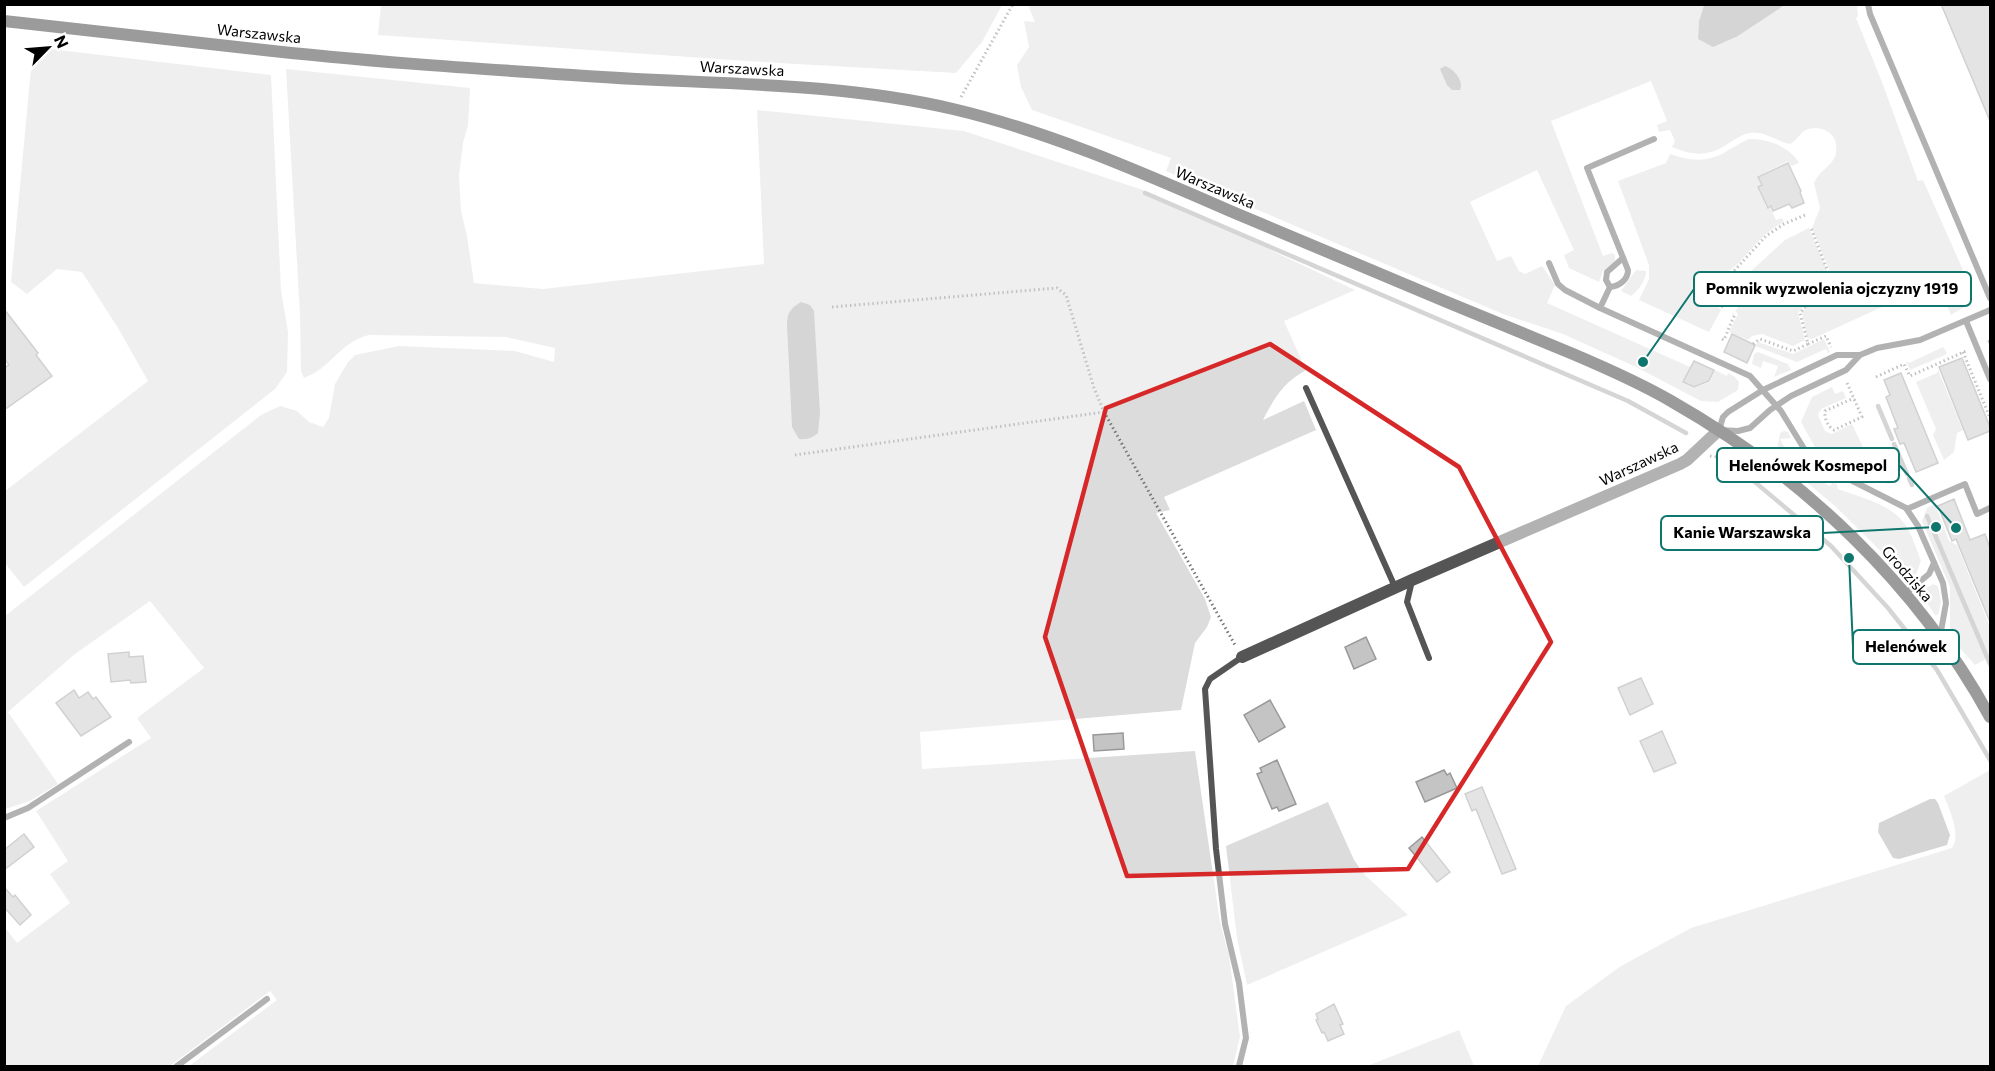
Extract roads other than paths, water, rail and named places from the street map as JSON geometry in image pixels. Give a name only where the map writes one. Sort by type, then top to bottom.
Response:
[{"type":"main road","name":"Warszawska","points":[[4,21],[420,65],[811,89],[908,100],[954,109],[1051,137],[1127,167],[1573,354],[1646,387],[1719,430]]},
{"type":"main road","name":"Grodziska","points":[[1719,430],[1808,496],[1864,548],[1906,593],[1940,637],[1990,717]]},
{"type":"street","name":"Warszawska","points":[[1242,657],[1412,580],[1659,473],[1690,457],[1719,430]]},
{"type":"lane","points":[[1868,4],[1870,14],[1990,298]]},
{"type":"lane","points":[[1610,287],[1619,285],[1628,275],[1627,267],[1587,168],[1654,139]]},
{"type":"lane","points":[[1610,287],[1605,280],[1607,272],[1623,258]]},
{"type":"lane","points":[[1549,263],[1558,284],[1563,288],[1600,308],[1742,372],[1754,380],[1776,405],[1811,460],[1907,509],[1918,526],[1943,583],[1946,603],[1940,637]]},
{"type":"lane","points":[[1600,308],[1610,287]]},
{"type":"lane","points":[[1860,355],[1846,370],[1776,405],[1750,428],[1738,431],[1719,430],[1723,417],[1728,411],[1763,390],[1834,356],[1860,355],[1886,345],[1916,341],[1990,310]]},
{"type":"lane","points":[[1966,321],[1990,379]]},
{"type":"lane","points":[[1306,388],[1395,588]]},
{"type":"lane","points":[[1907,509],[1965,484],[1977,514],[1990,508]]},
{"type":"lane","points":[[1906,593],[1929,574],[1934,562]]},
{"type":"lane","points":[[1412,580],[1407,602],[1429,658]]},
{"type":"lane","name":"Warszawska","points":[[1239,1066],[1246,1038],[1239,983],[1225,924],[1216,849],[1205,689],[1210,679],[1242,657]]},
{"type":"lane","points":[[4,818],[28,808],[129,741]]},
{"type":"lane","points":[[177,1066],[267,999]]},
{"type":"waterway","points":[[1145,193],[1628,401],[1686,433]]},
{"type":"waterway","points":[[1878,406],[1892,439]]},
{"type":"waterway","points":[[1894,444],[1907,474]]},
{"type":"waterway","points":[[1743,472],[1831,546],[1888,608],[1937,670],[1990,760]]},
{"type":"waterway","points":[[1909,478],[1912,485]]},
{"type":"waterway","points":[[1927,516],[1990,664]]},
{"type":"place","name":"Pomnik wyzwolenia ojczyzny 1919","points":[[1643,362]]},
{"type":"place","name":"Kanie Warszawska","points":[[1936,527]]},
{"type":"place","name":"Helenówek Kosmepol","points":[[1956,528]]},
{"type":"place","name":"Helenówek","points":[[1849,558]]}]
